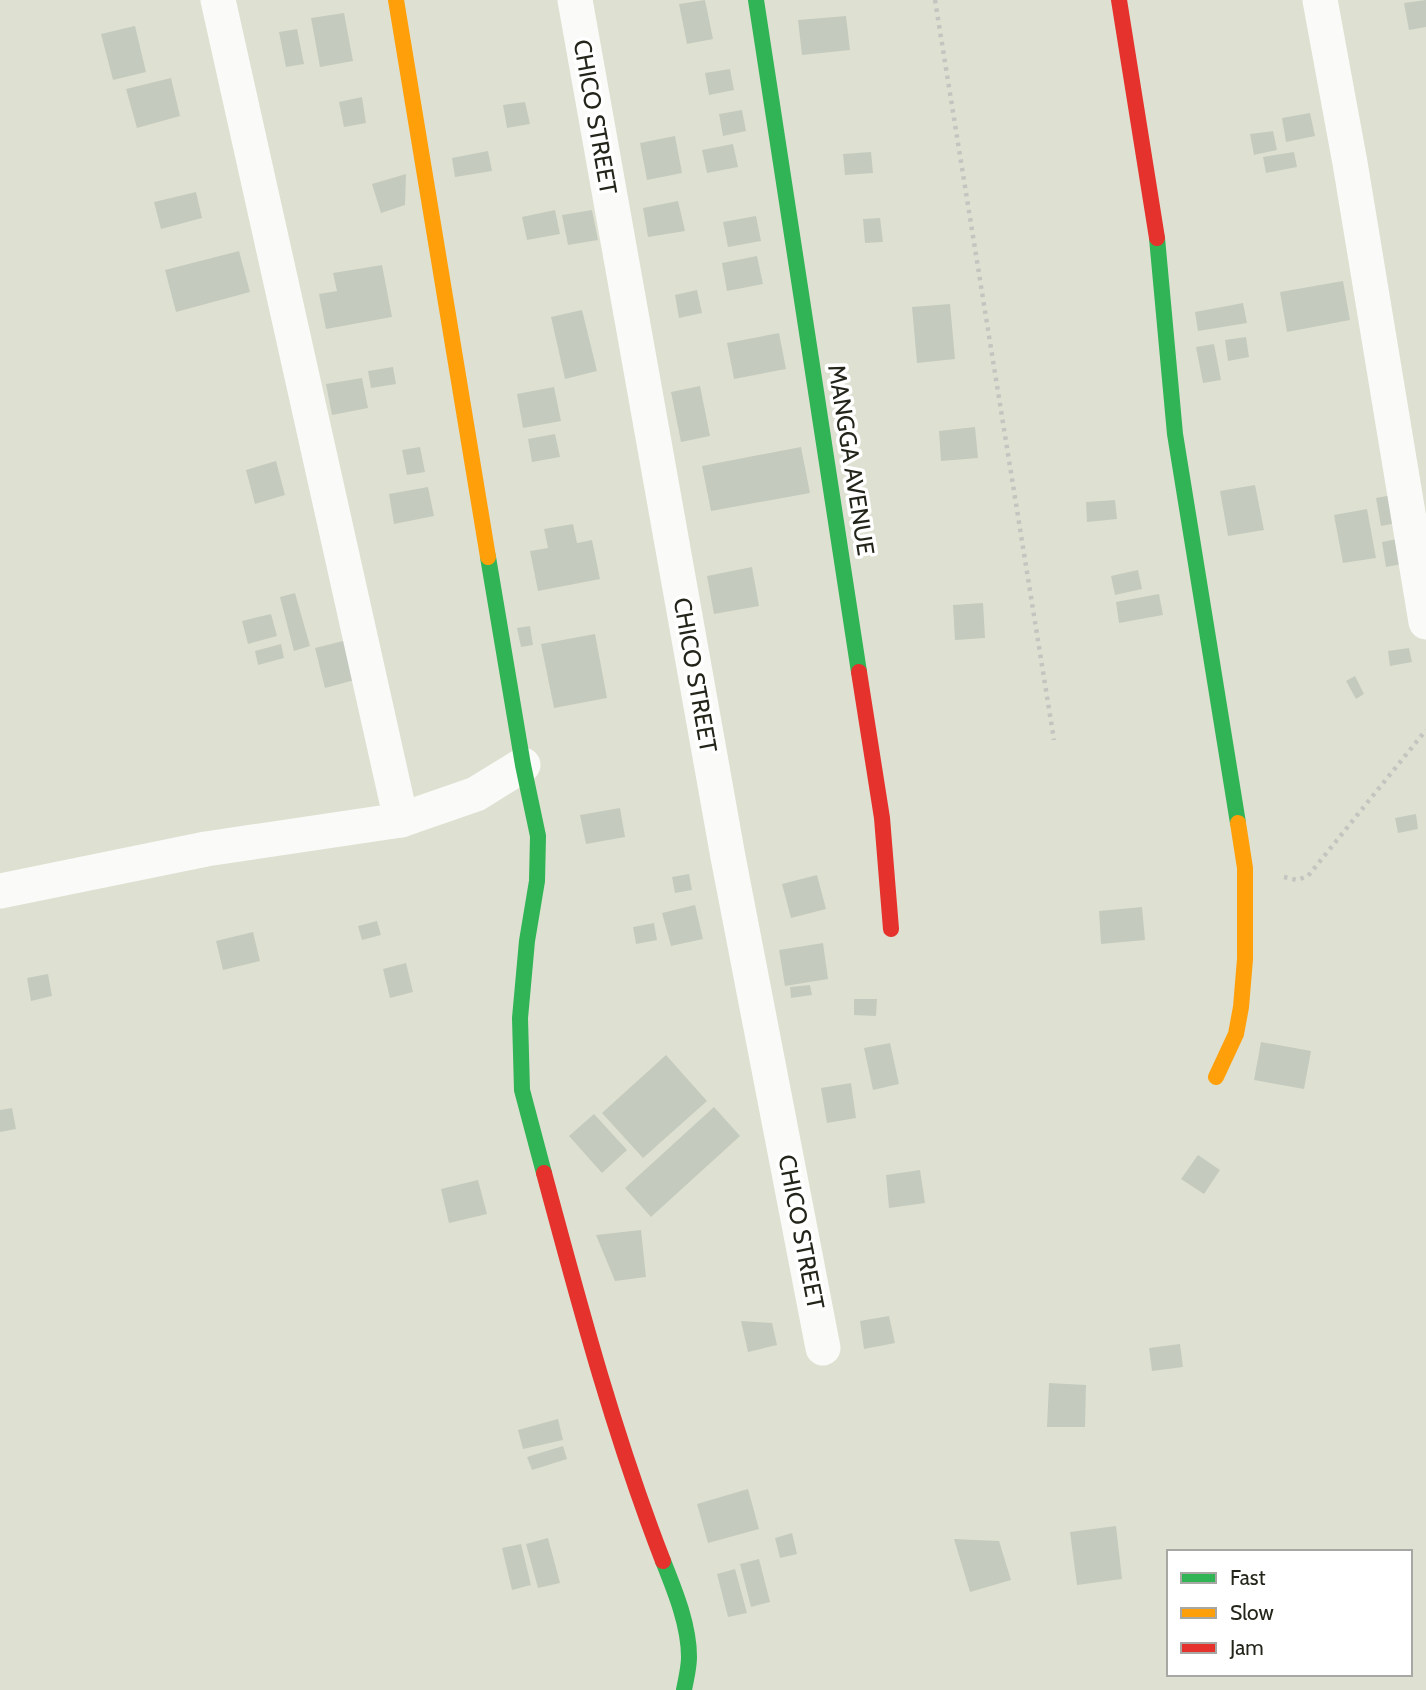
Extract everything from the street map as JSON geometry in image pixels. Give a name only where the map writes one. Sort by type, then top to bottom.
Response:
[{"type":"street","points":[[218,0],[401,820]]},
{"type":"street","points":[[396,0],[523,765],[538,836],[537,881],[527,941],[520,1018],[522,1090],[584,1321],[648,1522],[674,1589],[688,1642],[690,1680]]},
{"type":"street","name":"CHICO STREET","points":[[575,0],[728,857],[823,1348]]},
{"type":"street","name":"MANGGA AVENUE","points":[[756,0],[882,818],[891,929]]},
{"type":"street","points":[[1119,0],[1155,222],[1175,434],[1245,868],[1245,947],[1241,1007],[1236,1034],[1216,1077]]},
{"type":"street","points":[[1320,0],[1350,163],[1426,622]]},
{"type":"street","points":[[0,891],[206,849],[401,820],[476,794],[523,765]]},
{"type":"path","points":[[935,0],[1054,740]]},
{"type":"path","points":[[1245,868],[1297,880],[1308,876],[1426,730]]},
{"type":"building","points":[[705,0],[713,39],[687,44],[679,4]]},
{"type":"building","points":[[1426,0],[1426,27],[1409,30],[1404,3]]},
{"type":"building","points":[[344,13],[353,61],[320,67],[311,18]]},
{"type":"building","points":[[846,16],[850,50],[802,55],[798,20]]},
{"type":"building","points":[[135,26],[146,72],[113,80],[101,34]]},
{"type":"building","points":[[297,29],[304,64],[286,67],[279,32]]},
{"type":"building","points":[[730,69],[734,90],[709,95],[705,73]]},
{"type":"building","points":[[171,78],[180,116],[137,128],[126,89]]},
{"type":"building","points":[[362,97],[366,123],[344,127],[339,102]]},
{"type":"building","points":[[525,102],[530,124],[507,128],[503,105]]},
{"type":"building","points":[[742,110],[746,131],[723,136],[719,114]]},
{"type":"building","points":[[1310,113],[1315,136],[1286,142],[1282,118]]},
{"type":"building","points":[[1273,131],[1277,150],[1254,155],[1250,134]]},
{"type":"building","points":[[675,136],[682,173],[647,180],[640,143]]},
{"type":"building","points":[[733,144],[738,167],[707,173],[702,150]]},
{"type":"building","points":[[488,151],[492,171],[455,177],[452,158]]},
{"type":"building","points":[[871,152],[873,173],[845,175],[843,154]]},
{"type":"building","points":[[1294,152],[1297,167],[1266,173],[1263,157]]},
{"type":"building","points":[[406,174],[405,205],[381,213],[372,184]]},
{"type":"building","points":[[196,192],[202,218],[161,229],[154,202]]},
{"type":"building","points":[[678,201],[685,231],[648,237],[643,208]]},
{"type":"building","points":[[555,210],[560,234],[527,240],[522,217]]},
{"type":"building","points":[[592,210],[598,240],[568,245],[562,215]]},
{"type":"building","points":[[756,216],[761,241],[728,247],[723,222]]},
{"type":"building","points":[[880,218],[883,242],[865,243],[863,219]]},
{"type":"building","points":[[239,251],[250,292],[176,312],[165,270]]},
{"type":"building","points":[[757,256],[763,284],[727,291],[722,263]]},
{"type":"building","points":[[382,265],[392,317],[326,329],[319,294],[337,291],[333,273]]},
{"type":"building","points":[[1343,281],[1350,320],[1287,332],[1280,292]]},
{"type":"building","points":[[697,290],[702,313],[679,318],[675,295]]},
{"type":"building","points":[[1243,303],[1247,323],[1198,331],[1195,312]]},
{"type":"building","points":[[950,304],[955,359],[917,363],[912,307]]},
{"type":"building","points":[[582,310],[597,371],[565,379],[551,317]]},
{"type":"building","points":[[779,333],[786,369],[734,379],[727,343]]},
{"type":"building","points":[[1246,337],[1249,357],[1228,361],[1225,340]]},
{"type":"building","points":[[1214,344],[1221,380],[1203,383],[1196,347]]},
{"type":"building","points":[[393,367],[396,384],[371,388],[368,371]]},
{"type":"building","points":[[362,378],[368,408],[332,415],[326,384]]},
{"type":"building","points":[[700,386],[710,436],[681,442],[671,392]]},
{"type":"building","points":[[554,387],[561,421],[523,428],[517,394]]},
{"type":"building","points":[[975,427],[978,458],[941,461],[939,431]]},
{"type":"building","points":[[555,434],[560,457],[532,462],[528,439]]},
{"type":"building","points":[[420,447],[425,472],[407,475],[402,450]]},
{"type":"building","points":[[801,447],[810,493],[711,511],[702,466]]},
{"type":"building","points":[[276,461],[285,495],[255,504],[246,470]]},
{"type":"building","points":[[1255,485],[1264,530],[1228,536],[1220,491]]},
{"type":"building","points":[[428,487],[434,516],[394,524],[389,494]]},
{"type":"building","points":[[1397,494],[1402,522],[1381,526],[1376,498]]},
{"type":"building","points":[[1115,500],[1117,519],[1087,522],[1086,502]]},
{"type":"building","points":[[1367,509],[1376,558],[1343,563],[1334,515]]},
{"type":"building","points":[[573,524],[577,543],[592,540],[600,579],[538,591],[530,551],[548,548],[544,529]]},
{"type":"building","points":[[1402,538],[1407,563],[1386,567],[1382,542]]},
{"type":"building","points":[[752,567],[759,606],[714,614],[707,576]]},
{"type":"building","points":[[1138,570],[1142,589],[1115,595],[1111,576]]},
{"type":"building","points":[[295,593],[310,646],[294,651],[280,597]]},
{"type":"building","points":[[1159,594],[1163,615],[1119,623],[1116,602]]},
{"type":"building","points":[[983,603],[985,638],[955,640],[953,605]]},
{"type":"building","points":[[271,614],[277,636],[248,644],[242,621]]},
{"type":"building","points":[[530,626],[533,645],[521,647],[517,628]]},
{"type":"building","points":[[595,634],[607,698],[554,708],[541,644]]},
{"type":"building","points":[[351,639],[362,678],[325,688],[315,648]]},
{"type":"building","points":[[281,644],[284,658],[258,665],[255,651]]},
{"type":"building","points":[[1409,648],[1412,662],[1390,666],[1388,651]]},
{"type":"building","points":[[1355,676],[1364,694],[1356,699],[1346,681]]},
{"type":"building","points":[[620,808],[625,837],[586,844],[580,815]]},
{"type":"building","points":[[1416,814],[1418,829],[1398,833],[1395,818]]},
{"type":"building","points":[[689,874],[692,890],[675,893],[672,877]]},
{"type":"building","points":[[817,875],[826,909],[791,918],[782,884]]},
{"type":"building","points":[[695,905],[703,939],[671,946],[662,913]]},
{"type":"building","points":[[1142,907],[1145,940],[1101,944],[1099,911]]},
{"type":"building","points":[[377,921],[381,935],[362,940],[358,926]]},
{"type":"building","points":[[654,923],[657,940],[636,944],[633,927]]},
{"type":"building","points":[[253,932],[260,961],[223,970],[216,941]]},
{"type":"building","points":[[823,943],[828,979],[785,986],[779,950]]},
{"type":"building","points":[[406,963],[413,992],[390,998],[383,969]]},
{"type":"building","points":[[48,974],[52,996],[31,1001],[27,978]]},
{"type":"building","points":[[810,985],[812,995],[791,998],[790,987]]},
{"type":"building","points":[[854,999],[877,999],[876,1016],[854,1015]]},
{"type":"building","points":[[1261,1042],[1311,1051],[1304,1089],[1254,1080]]},
{"type":"building","points":[[890,1043],[899,1084],[873,1090],[864,1048]]},
{"type":"building","points":[[666,1055],[707,1101],[643,1158],[602,1113]]},
{"type":"building","points":[[851,1083],[856,1118],[827,1123],[821,1088]]},
{"type":"building","points":[[714,1107],[740,1136],[651,1217],[625,1188]]},
{"type":"building","points":[[12,1108],[16,1129],[0,1132],[0,1110]]},
{"type":"building","points":[[594,1114],[627,1150],[602,1173],[569,1136]]},
{"type":"building","points":[[1198,1155],[1220,1170],[1204,1194],[1181,1179]]},
{"type":"building","points":[[920,1170],[925,1203],[889,1208],[886,1175]]},
{"type":"building","points":[[478,1180],[487,1214],[449,1223],[441,1189]]},
{"type":"building","points":[[641,1230],[646,1277],[615,1281],[596,1235]]},
{"type":"building","points":[[889,1316],[895,1343],[864,1349],[860,1321]]},
{"type":"building","points":[[741,1321],[772,1323],[777,1345],[748,1352]]},
{"type":"building","points":[[1180,1344],[1183,1367],[1152,1371],[1149,1348]]},
{"type":"building","points":[[1049,1383],[1086,1385],[1085,1427],[1047,1427]]},
{"type":"building","points":[[558,1419],[563,1440],[523,1449],[518,1430]]},
{"type":"building","points":[[563,1446],[567,1459],[532,1470],[527,1457]]},
{"type":"building","points":[[748,1489],[759,1529],[708,1543],[697,1504]]},
{"type":"building","points":[[1116,1526],[1122,1579],[1077,1585],[1070,1532]]},
{"type":"building","points":[[792,1533],[797,1554],[780,1558],[775,1538]]},
{"type":"building","points":[[548,1538],[560,1583],[538,1588],[526,1544]]},
{"type":"building","points":[[954,1539],[999,1541],[1011,1580],[970,1592]]},
{"type":"building","points":[[521,1544],[531,1585],[512,1590],[502,1548]]},
{"type":"building","points":[[759,1559],[770,1602],[751,1607],[740,1564]]},
{"type":"building","points":[[735,1569],[747,1613],[728,1617],[717,1574]]},
{"type":"traffic: fast","points":[[756,0],[859,672]]},
{"type":"traffic: fast","points":[[1157,238],[1175,434],[1238,823]]},
{"type":"traffic: fast","points":[[488,557],[523,765],[538,836],[537,881],[527,941],[520,1018],[522,1090],[544,1173]]},
{"type":"traffic: fast","points":[[663,1561],[687,1633],[689,1661],[684,1690]]},
{"type":"traffic: slow","points":[[396,0],[488,557]]},
{"type":"traffic: slow","points":[[1216,1077],[1236,1034],[1241,1007],[1245,959],[1245,868],[1238,823]]},
{"type":"traffic: jam","points":[[1119,0],[1157,238]]},
{"type":"traffic: jam","points":[[859,672],[882,818],[891,929]]},
{"type":"traffic: jam","points":[[544,1173],[613,1417],[663,1561]]}]
